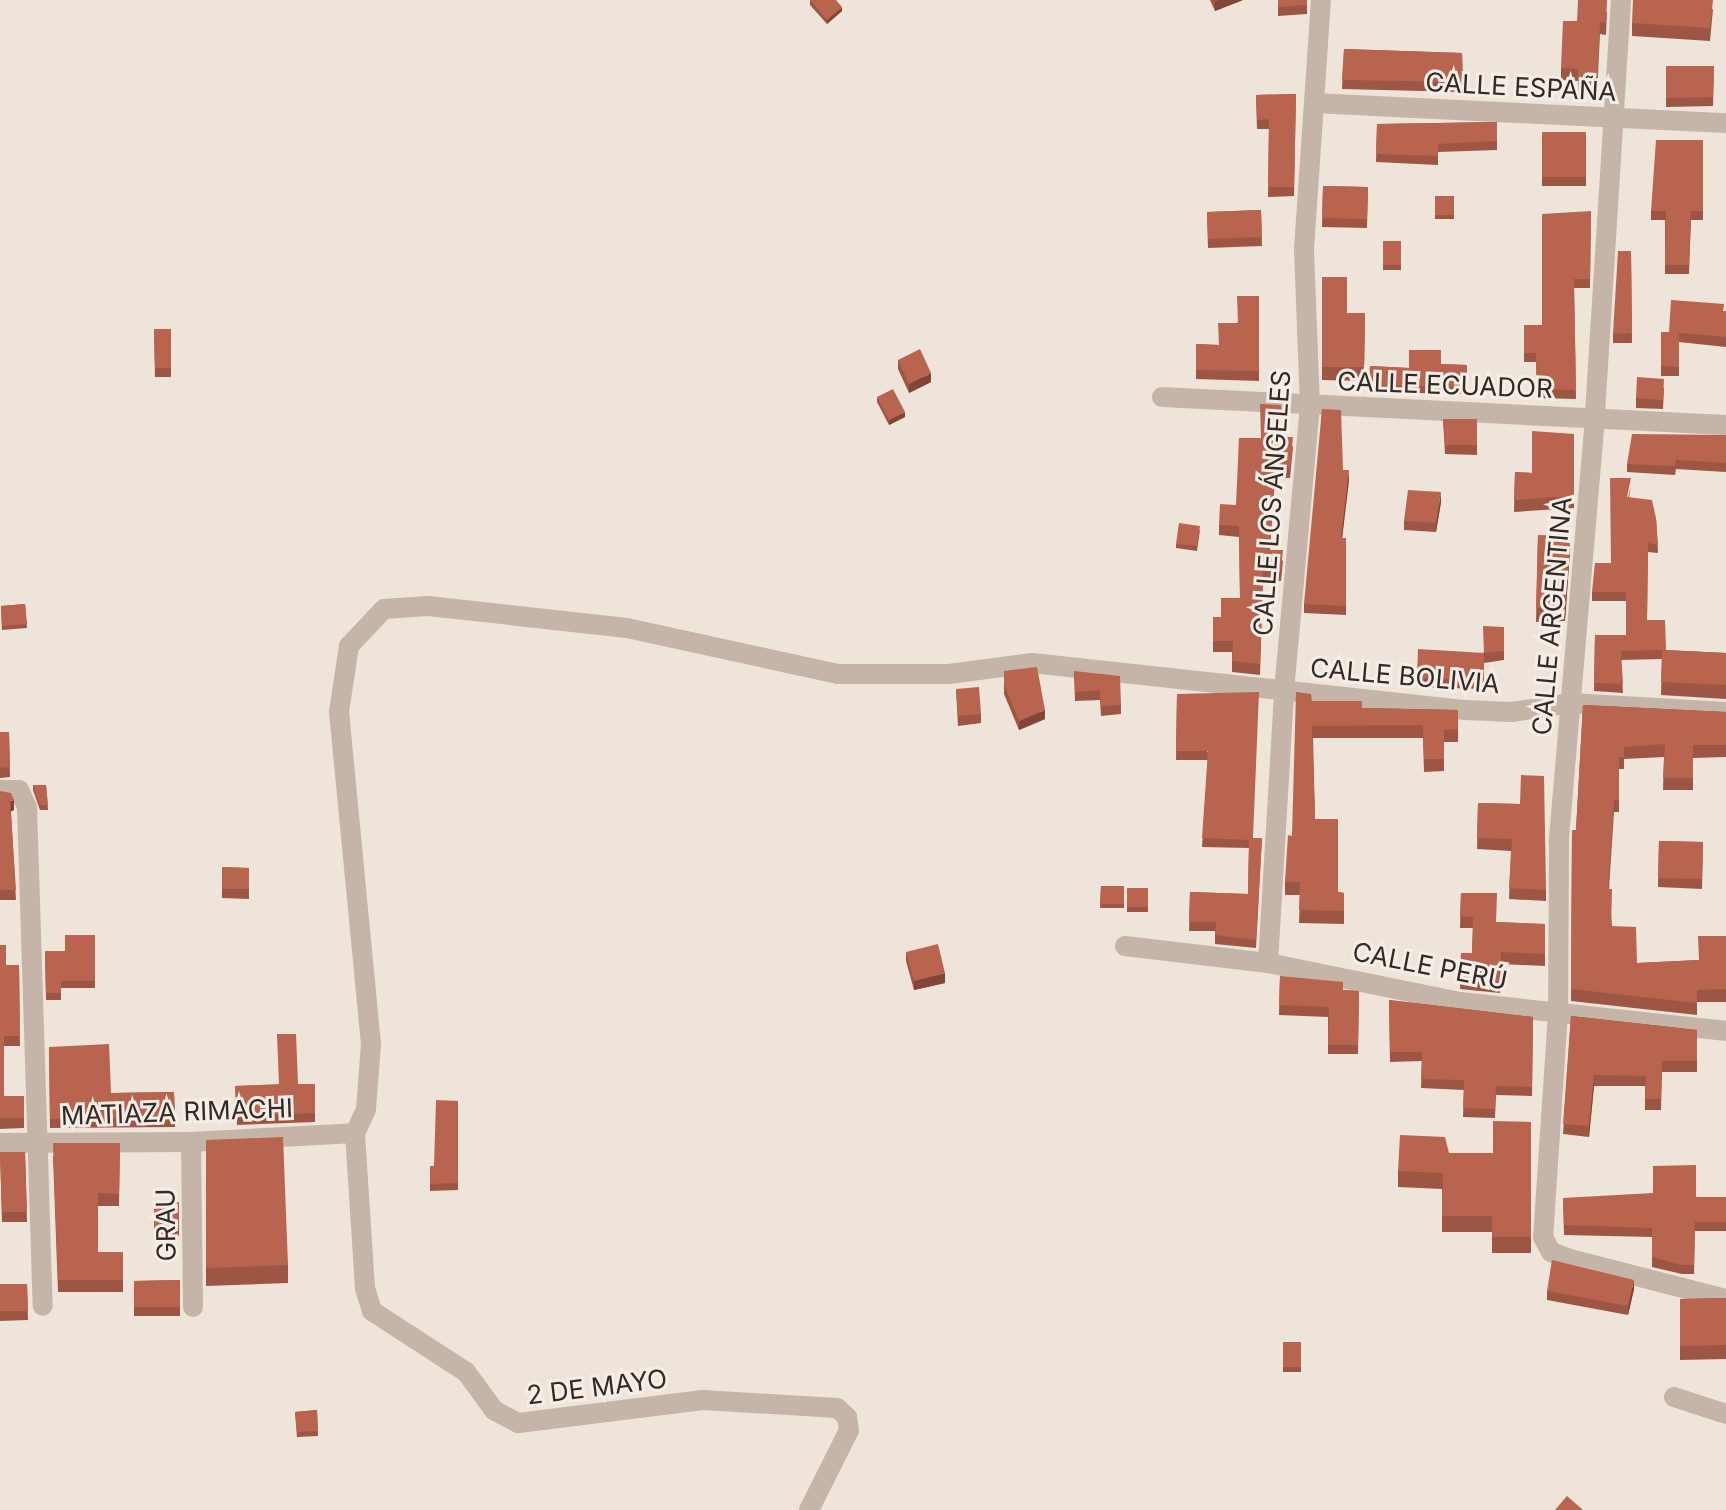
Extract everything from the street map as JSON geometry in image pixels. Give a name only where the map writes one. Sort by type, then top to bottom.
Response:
[{"type":"street","name":"CALLE LOS ÁNGELES","points":[[1268,963],[1284,691],[1310,406],[1304,249],[1321,0]]},
{"type":"street","name":"CALLE ARGENTINA","points":[[1621,0],[1595,418],[1559,842],[1558,1013],[1543,1237],[1551,1252],[1570,1259],[1726,1299]]},
{"type":"street","name":"CALLE ESPAÑA","points":[[1314,103],[1726,123]]},
{"type":"street","name":"CALLE ECUADOR","points":[[1162,397],[1726,425]]},
{"type":"street","name":"CALLE BOLIVIA","points":[[355,1133],[366,1109],[371,1044],[339,712],[349,646],[384,609],[428,606],[627,628],[838,674],[949,674],[1032,663],[1512,712],[1571,703],[1726,712]]},
{"type":"street","points":[[10,790],[27,807],[35,1142],[43,1306]]},
{"type":"street","name":"CALLE PERÚ","points":[[1125,946],[1268,963],[1460,1002],[1726,1031]]},
{"type":"street","name":"MATIAZA RIMACHI","points":[[0,1143],[191,1142],[355,1133]]},
{"type":"street","name":"2 DE MAYO","points":[[355,1133],[365,1288],[372,1311],[466,1372],[494,1410],[518,1423],[703,1400],[837,1408],[847,1417],[849,1430],[809,1510]]},
{"type":"street","name":"GRAU","points":[[191,1142],[193,1307]]},
{"type":"street","points":[[1674,1397],[1726,1414]]},
{"type":"building","points":[[810,0],[836,0],[842,7],[827,20]]},
{"type":"building","points":[[1278,0],[1307,0],[1307,5],[1278,7]]},
{"type":"building","points":[[1578,0],[1607,0],[1606,23],[1600,22],[1597,83],[1578,83],[1578,69],[1561,68],[1563,21],[1577,21]]},
{"type":"building","points":[[1633,0],[1713,0],[1710,28],[1632,23]]},
{"type":"building","points":[[1344,49],[1462,53],[1463,82],[1342,80]]},
{"type":"building","points":[[1666,66],[1714,66],[1713,97],[1666,98]]},
{"type":"building","points":[[1296,94],[1294,187],[1268,187],[1269,119],[1257,120],[1256,95]]},
{"type":"building","points":[[1497,122],[1497,141],[1438,144],[1438,156],[1376,154],[1377,124]]},
{"type":"building","points":[[1542,132],[1586,132],[1586,177],[1542,177]]},
{"type":"building","points":[[1656,140],[1703,140],[1703,211],[1691,211],[1689,265],[1665,265],[1666,211],[1651,211]]},
{"type":"building","points":[[1323,186],[1368,187],[1367,219],[1322,218]]},
{"type":"building","points":[[1435,196],[1454,196],[1454,215],[1435,215]]},
{"type":"building","points":[[1261,210],[1262,237],[1208,239],[1207,212]]},
{"type":"building","points":[[1591,211],[1590,279],[1574,279],[1576,390],[1537,389],[1536,353],[1524,353],[1524,325],[1542,325],[1542,214]]},
{"type":"building","points":[[1383,241],[1401,241],[1401,265],[1383,265]]},
{"type":"building","points":[[1618,251],[1631,251],[1632,333],[1613,334]]},
{"type":"building","points":[[1322,277],[1347,277],[1347,313],[1365,313],[1364,367],[1322,367]]},
{"type":"building","points":[[1237,296],[1259,296],[1259,371],[1196,370],[1196,344],[1219,345],[1218,323],[1238,323]]},
{"type":"building","points":[[1671,300],[1724,304],[1723,311],[1726,311],[1726,337],[1679,333],[1679,367],[1661,366],[1661,332],[1669,332]]},
{"type":"building","points":[[154,329],[171,329],[171,368],[155,368]]},
{"type":"building","points":[[920,349],[931,373],[909,384],[898,360]]},
{"type":"building","points":[[1409,350],[1441,350],[1441,364],[1467,365],[1466,387],[1369,385],[1370,366],[1409,368]]},
{"type":"building","points":[[1637,377],[1664,379],[1663,400],[1636,398]]},
{"type":"building","points":[[893,389],[905,412],[889,420],[877,397]]},
{"type":"building","points":[[1260,404],[1281,405],[1282,437],[1293,437],[1290,468],[1275,467],[1269,550],[1283,550],[1281,570],[1263,570],[1260,664],[1232,661],[1233,641],[1213,641],[1213,617],[1221,617],[1221,598],[1240,598],[1239,526],[1219,525],[1220,504],[1236,505],[1239,438],[1261,438]]},
{"type":"building","points":[[1322,409],[1341,410],[1343,470],[1349,470],[1341,538],[1346,538],[1346,606],[1304,604]]},
{"type":"building","points":[[1443,419],[1477,419],[1477,445],[1445,445]]},
{"type":"building","points":[[1532,431],[1574,434],[1574,496],[1514,500],[1515,472],[1532,473]]},
{"type":"building","points":[[1632,434],[1726,435],[1726,463],[1676,460],[1675,466],[1627,464]]},
{"type":"building","points":[[1610,478],[1631,478],[1627,497],[1652,500],[1658,545],[1648,543],[1647,620],[1665,620],[1666,650],[1621,651],[1623,684],[1594,683],[1595,635],[1626,635],[1626,592],[1592,592],[1595,563],[1611,563]]},
{"type":"building","points":[[1408,490],[1441,492],[1436,523],[1404,521]]},
{"type":"building","points":[[1179,523],[1200,526],[1197,546],[1176,544]]},
{"type":"building","points":[[1538,535],[1570,536],[1565,607],[1536,608]]},
{"type":"building","points":[[25,604],[27,624],[2,626],[1,606]]},
{"type":"building","points":[[1483,626],[1504,627],[1504,651],[1484,653]]},
{"type":"building","points":[[1418,649],[1484,653],[1484,680],[1417,678]]},
{"type":"building","points":[[1662,650],[1726,653],[1726,685],[1661,682]]},
{"type":"building","points":[[1037,667],[1045,710],[1019,721],[1004,684],[1004,671]]},
{"type":"building","points":[[1074,671],[1120,676],[1121,705],[1101,706],[1100,690],[1075,692]]},
{"type":"building","points":[[979,687],[981,714],[958,716],[956,689]]},
{"type":"building","points":[[1259,692],[1253,838],[1262,838],[1256,940],[1215,935],[1216,922],[1189,922],[1190,892],[1248,894],[1249,840],[1202,838],[1208,751],[1176,751],[1177,694]]},
{"type":"building","points":[[1296,692],[1311,694],[1312,701],[1362,701],[1362,708],[1458,710],[1458,729],[1444,730],[1444,759],[1424,759],[1423,725],[1312,726],[1315,819],[1338,819],[1338,892],[1344,893],[1344,911],[1299,910],[1300,882],[1285,882],[1288,835],[1292,836]]},
{"type":"building","points":[[1583,705],[1726,712],[1726,745],[1693,745],[1693,778],[1663,778],[1665,744],[1624,747],[1624,757],[1619,757],[1619,800],[1614,800],[1608,889],[1612,889],[1611,926],[1636,927],[1637,963],[1699,960],[1698,936],[1726,936],[1726,989],[1697,990],[1697,1003],[1571,989],[1572,830],[1576,830]]},
{"type":"building","points":[[0,732],[9,732],[10,767],[0,768]]},
{"type":"building","points":[[1521,775],[1544,776],[1546,890],[1509,888],[1512,839],[1477,838],[1478,803],[1520,804]]},
{"type":"building","points":[[33,785],[46,785],[48,805],[40,805]]},
{"type":"building","points":[[0,791],[11,793],[14,800],[10,801],[16,890],[0,890]]},
{"type":"building","points":[[1659,841],[1703,842],[1702,879],[1658,878]]},
{"type":"building","points":[[222,867],[249,868],[249,889],[222,889]]},
{"type":"building","points":[[1101,886],[1124,886],[1124,904],[1100,904]]},
{"type":"building","points":[[1127,888],[1148,888],[1148,907],[1127,907]]},
{"type":"building","points":[[1461,893],[1497,893],[1496,922],[1545,924],[1545,954],[1501,952],[1500,982],[1460,977],[1461,953],[1472,953],[1473,917],[1460,916]]},
{"type":"building","points":[[65,935],[95,935],[95,981],[61,981],[61,993],[46,993],[45,951],[65,951]]},
{"type":"building","points":[[938,944],[945,973],[914,981],[906,952]]},
{"type":"building","points":[[0,945],[6,945],[6,965],[19,965],[20,1036],[4,1036],[4,1096],[24,1096],[24,1118],[0,1118]]},
{"type":"building","points":[[1280,976],[1343,982],[1343,990],[1359,991],[1358,1045],[1328,1045],[1329,1007],[1279,1005]]},
{"type":"building","points":[[1389,1000],[1533,1017],[1532,1087],[1496,1086],[1495,1109],[1463,1108],[1464,1080],[1421,1079],[1422,1052],[1390,1052]]},
{"type":"building","points":[[1571,1016],[1697,1030],[1697,1061],[1662,1061],[1661,1099],[1645,1099],[1646,1076],[1594,1075],[1589,1126],[1563,1124]]},
{"type":"building","points":[[277,1034],[296,1034],[298,1084],[315,1084],[315,1113],[237,1116],[235,1086],[279,1084]]},
{"type":"building","points":[[109,1044],[111,1093],[174,1092],[175,1118],[50,1119],[49,1047]]},
{"type":"building","points":[[436,1100],[458,1101],[458,1183],[430,1184],[430,1166],[434,1166]]},
{"type":"building","points":[[1493,1121],[1531,1122],[1531,1237],[1492,1237],[1492,1216],[1442,1216],[1443,1173],[1398,1171],[1400,1135],[1445,1137],[1449,1153],[1493,1153]]},
{"type":"building","points":[[283,1137],[288,1265],[206,1268],[206,1140]]},
{"type":"building","points":[[53,1143],[120,1143],[119,1194],[98,1193],[98,1252],[123,1252],[123,1280],[58,1280]]},
{"type":"building","points":[[0,1152],[25,1152],[27,1212],[2,1212]]},
{"type":"building","points":[[1696,1165],[1696,1197],[1726,1197],[1726,1222],[1695,1222],[1694,1265],[1652,1257],[1652,1228],[1564,1225],[1563,1198],[1653,1193],[1653,1166]]},
{"type":"building","points":[[154,1202],[179,1202],[179,1227],[154,1228]]},
{"type":"building","points":[[1552,1260],[1634,1280],[1628,1306],[1547,1291]]},
{"type":"building","points":[[180,1280],[180,1307],[134,1307],[134,1281]]},
{"type":"building","points":[[0,1284],[27,1284],[28,1311],[0,1311]]},
{"type":"building","points":[[1726,1298],[1726,1345],[1680,1346],[1680,1299]]},
{"type":"building","points":[[1283,1342],[1301,1342],[1301,1367],[1283,1367]]},
{"type":"building","points":[[317,1410],[318,1431],[297,1432],[295,1412]]},
{"type":"building","points":[[1567,1496],[1583,1510],[1555,1510]]}]
